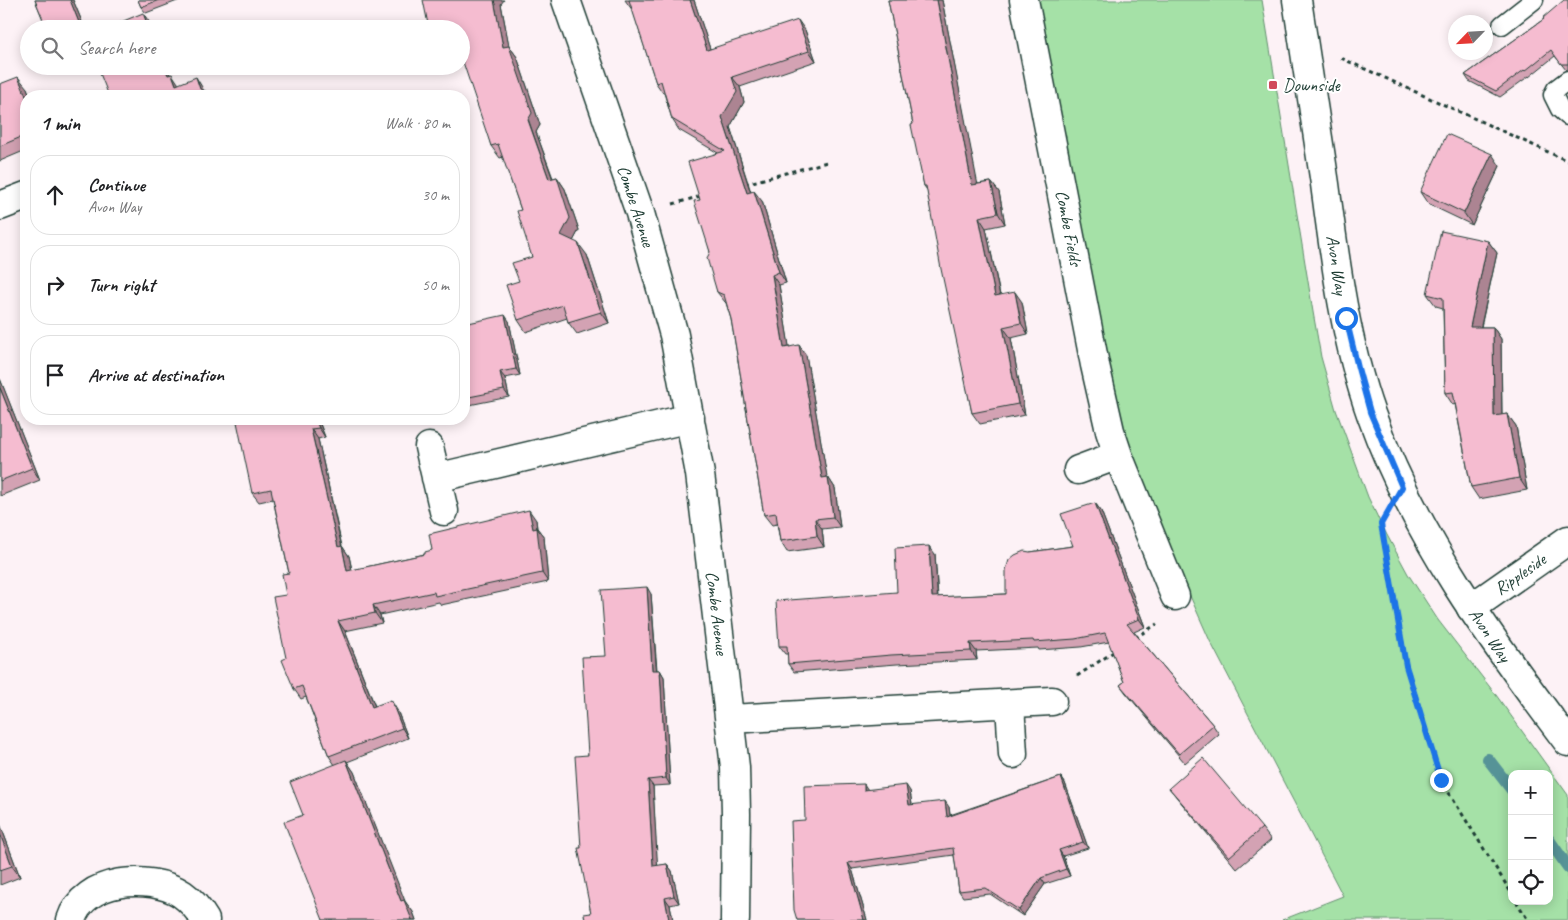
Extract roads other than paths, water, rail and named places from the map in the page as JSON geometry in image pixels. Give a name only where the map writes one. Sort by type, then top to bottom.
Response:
[{"type":"street","name":"Combe Avenue","points":[[566,0],[640,212],[674,335],[690,418],[700,474],[735,767],[735,920]]},
{"type":"street","name":"Combe Fields","points":[[1024,0],[1095,365],[1110,431],[1169,608]]},
{"type":"street","name":"Avon Way","points":[[1297,0],[1336,265],[1346,318],[1370,412],[1402,487],[1423,529],[1471,608],[1520,679],[1568,742]]},
{"type":"street","points":[[0,206],[20,198]]},
{"type":"street","points":[[436,478],[690,418]]},
{"type":"street","points":[[429,447],[444,511]]},
{"type":"street","points":[[1078,470],[1118,455]]},
{"type":"street","name":"Rippleside","points":[[1471,608],[1568,540]]},
{"type":"street","points":[[730,719],[1052,701]]},
{"type":"street","points":[[1010,704],[1013,754]]},
{"type":"street","points":[[71,920],[77,906],[89,895],[120,882],[145,882],[180,893],[191,902],[205,920]]},
{"type":"lane","points":[[1502,25],[1534,0]]},
{"type":"lane","points":[[1568,80],[1556,89],[1553,95],[1560,109],[1568,116]]},
{"type":"waterway","points":[[1488,759],[1508,785]]},
{"type":"waterway","points":[[1553,846],[1568,867]]},
{"type":"place","name":"Downside","points":[[1273,85]]}]
